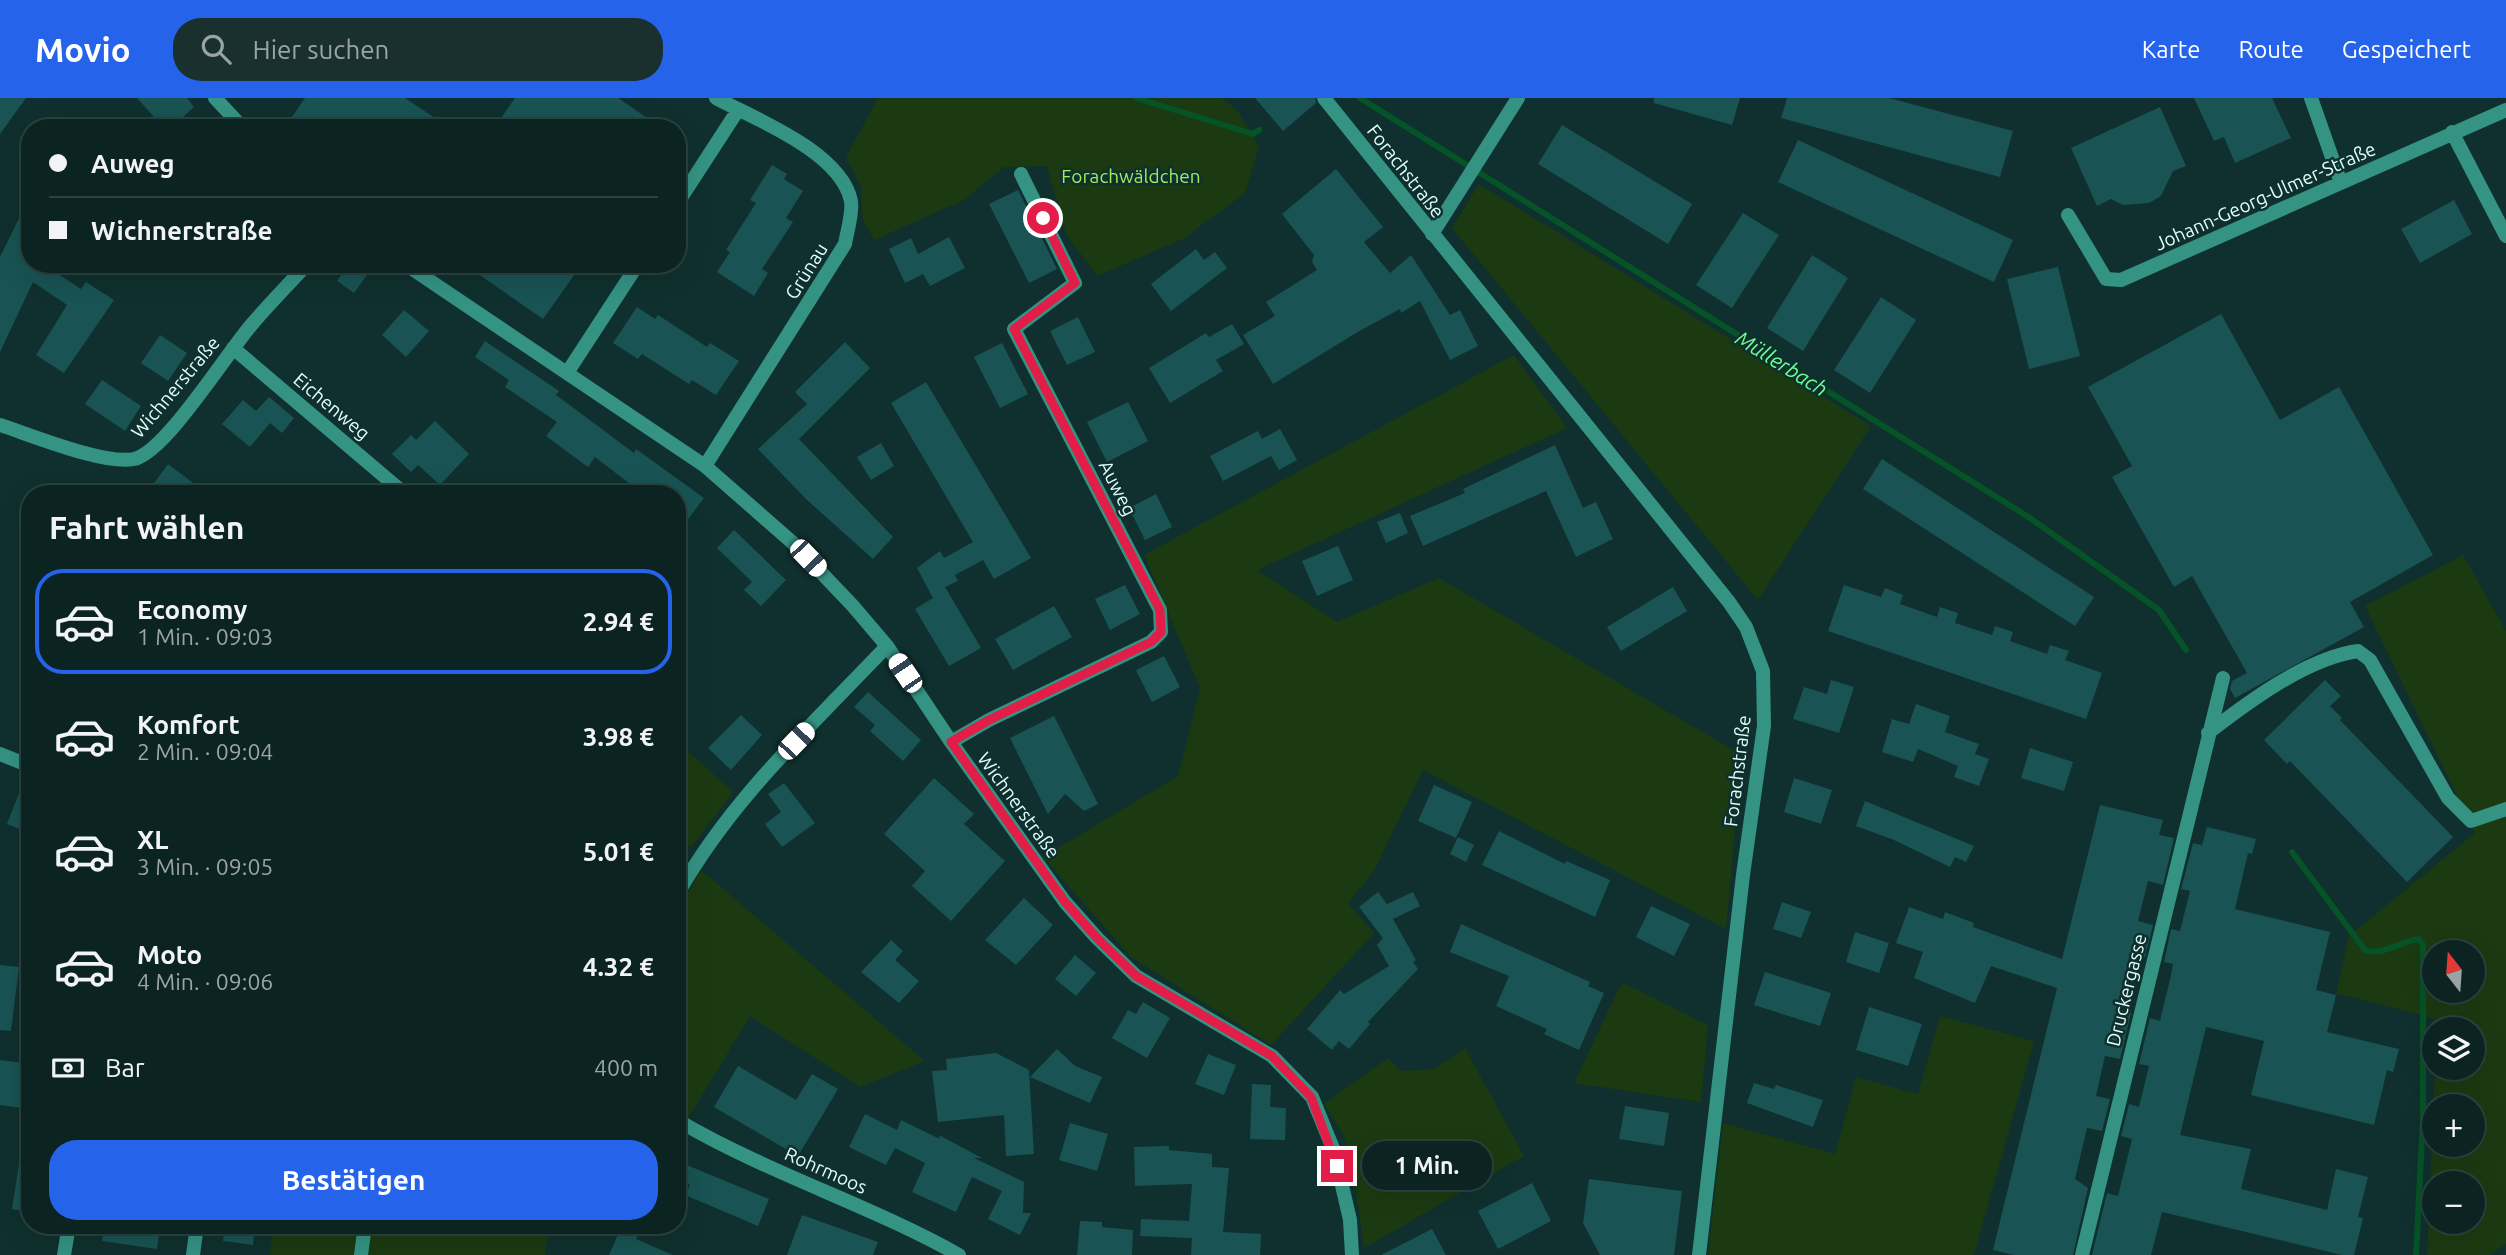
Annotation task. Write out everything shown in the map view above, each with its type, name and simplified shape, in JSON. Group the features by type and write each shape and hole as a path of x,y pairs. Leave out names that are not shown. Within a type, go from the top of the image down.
{"street":[{"path":"215,98 235,119"},
{"name":"Grünau","path":"705,466 845,244 851,201 833,168 812,151 716,98"},
{"name":"Forachstraße","path":"1324,98 1432,234 1523,341 1729,602 1746,627 1763,671 1765,726 1743,875 1699,1255"},
{"name":"Forachstraße","path":"1432,234 1518,98"},
{"path":"2311,98 2341,183"},
{"path":"686,190 738,110"},
{"name":"Johann-Georg-Ulmer-Straße","path":"2068,215 2106,279 2121,280 2506,110"},
{"path":"2452,132 2506,236"},
{"name":"Auweg","path":"951,742 989,720 1151,642 1161,632 1160,610 1014,329 1075,283 1021,174"},
{"name":"Wichnerstraße","path":"0,425 112,460 135,459 160,441 233,348 299,273"},
{"name":"Wichnerstraße","path":"418,273 705,466 793,542 887,646 951,742 1065,902 1097,938 1136,976 1272,1056 1311,1097 1334,1151 1350,1220 1352,1255"},
{"path":"567,373 632,273"},
{"name":"Eichenweg","path":"233,348 394,485"},
{"path":"686,879 747,792 887,646"},
{"path":"2208,733 2245,705 2298,674 2341,653 2358,651 2370,660 2448,798 2470,821 2506,809"},
{"name":"Druckergasse","path":"2082,1255 2223,678"},
{"path":"0,754 21,762"},
{"name":"Rohrmoos","path":"686,1125 728,1150 804,1180 959,1255"},
{"path":"64,1255 68,1234"},
{"path":"193,1255 196,1234"},
{"path":"361,1255 364,1234"}],"green space":[{"name":"Forachwäldchen","path":"878,98 1222,98 1237,110 1259,147 1245,193 1183,239 1097,276 1066,234 1047,166 1004,167 964,200 874,240 862,218 861,187 846,157"},
{"path":"1479,184 1871,426 1758,600 1452,228"},
{"path":"1514,355 1567,428 1257,570 1337,622 1439,578 1742,755 1726,929 1423,770 1374,871 1348,903 1374,933 1271,1045 1131,957 1043,857 1178,776 1200,688 1144,555"},
{"path":"2463,555 2506,631 2506,1244 2489,1255 2427,1255 2428,1234 2485,1234 2485,1171 2431,1171 2431,1157 2485,1157 2485,1094 2434,1094 2434,1080 2485,1080 2485,1017 2428,1017 2336,993 2349,936 2475,833 2365,606"},
{"path":"686,749 733,792 691,848 686,844"},
{"path":"701,870 925,1061 860,1087 750,1016 689,1117 686,1115 686,896"},
{"path":"1622,982 1708,1025 1701,1102 1574,1083"},
{"path":"1940,1016 2034,1041 1974,1255 1708,1255 1723,1123 1835,1154 1856,1077 1918,1094"},
{"path":"1465,1048 1524,1156 1364,1248 1355,1183 1344,1136 1324,1104 1388,1058 1401,1071 1435,1069"},
{"path":"272,1234 548,1234 545,1255 270,1255"}],"building":[{"path":"0,98 26,98 0,134"},
{"path":"137,98 187,98 194,107 181,119 156,119"},
{"path":"305,98 405,98 436,119 291,119"},
{"path":"515,98 618,98 649,119 500,119"},
{"path":"1255,98 1315,98 1316,103 1283,131"},
{"path":"1654,98 1740,98 1732,125 1654,103"},
{"path":"1787,98 1889,98 2013,131 2000,177 1781,118"},
{"path":"2194,98 2272,98 2291,138 2235,163 2224,137 2214,141"},
{"path":"2160,107 2186,166 2173,171 2161,196 2149,203 2123,205 2111,199 2097,206 2071,148"},
{"path":"1562,125 1692,204 1668,244 1538,164"},
{"path":"1798,140 2013,240 1994,282 1778,182"},
{"path":"772,165 787,174 784,179 803,191 786,218 793,222 762,269 768,273 754,296 717,272 730,252 726,250 756,203 750,200"},
{"path":"1336,169 1383,227 1364,242 1390,273 1411,255 1450,315 1460,310 1478,346 1450,360 1420,301 1401,313 1400,309 1356,333 1273,384 1243,335 1275,316 1266,302 1317,270 1312,262 1314,255 1282,214"},
{"path":"1018,190 1057,269 1029,283 989,204"},
{"path":"2454,200 2472,234 2420,263 2401,229"},
{"path":"1743,213 1779,235 1732,308 1696,285"},
{"path":"21,214 21,273 57,273 81,289 86,282 114,300 64,373 36,355 67,305 33,282 0,352 0,257"},
{"path":"949,237 965,268 930,286 923,274 905,283 889,249 911,238 918,254"},
{"path":"1196,249 1204,260 1215,252 1227,268 1171,311 1151,284"},
{"path":"1812,255 1848,278 1803,351 1767,328"},
{"path":"2058,267 2080,356 2029,369 2007,279"},
{"path":"343,273 368,273 354,293 337,281"},
{"path":"477,273 576,273 543,319"},
{"path":"1881,297 1916,320 1870,393 1834,370"},
{"path":"637,307 655,319 658,315 707,347 710,343 739,361 716,395 692,380 689,384 642,354 638,359 613,343"},
{"path":"404,310 429,331 406,357 382,335"},
{"path":"2221,314 2280,420 2339,387 2433,555 2350,602 2364,627 2235,698 2230,689 2232,681 2247,673 2192,576 2174,587 2112,477 2132,466 2088,387"},
{"path":"1078,317 1095,352 1067,365 1050,331"},
{"path":"1232,324 1244,344 1216,360 1223,371 1170,403 1149,368 1206,333 1209,337"},
{"path":"160,335 187,353 168,381 141,363"},
{"path":"485,341 559,391 556,395 634,453 636,449 686,485 631,485 595,457 588,467 546,436 557,422 505,387 509,380 475,357"},
{"path":"845,342 870,368 799,439 893,537 873,559 806,499 758,449 807,404 795,392"},
{"path":"1002,343 1028,394 1000,408 974,357"},
{"path":"102,380 141,406 125,431 85,404"},
{"path":"926,382 1031,558 994,579 983,560 955,575 958,581 945,587 981,648 949,666 915,609 933,598 917,568 940,551 944,558 973,542 891,403"},
{"path":"269,397 294,418 282,433 270,423 250,447 222,424 243,400 256,411"},
{"path":"1128,402 1148,441 1107,462 1087,422"},
{"path":"435,421 469,454 440,485 418,465 411,472 392,454 411,435 416,440"},
{"path":"1280,429 1297,460 1279,470 1271,456 1223,481 1210,456 1258,431 1262,439"},
{"path":"881,443 894,466 871,480 857,457"},
{"path":"1555,445 1583,508 1596,502 1613,539 1576,557 1546,491 1423,546 1410,516 1465,493 1463,489"},
{"path":"1882,459 2094,597 2075,626 1863,489"},
{"path":"168,464 196,485 153,485"},
{"path":"686,485 704,498 686,522"},
{"path":"1156,494 1172,527 1145,540 1129,508"},
{"path":"1400,513 1408,533 1386,543 1377,522"},
{"path":"734,530 786,580 761,606 744,590 752,582 717,548"},
{"path":"1338,546 1353,580 1317,596 1302,561"},
{"path":"1125,585 1140,614 1110,630 1095,599"},
{"path":"1844,585 1881,597 1885,588 1903,595 1900,604 1937,617 1940,607 1958,613 1955,623 1992,635 1995,626 2013,632 2010,641 2047,654 2050,645 2069,651 2065,660 2102,673 2086,719 1828,631"},
{"path":"1673,587 1687,611 1621,651 1607,627"},
{"path":"1054,606 1072,637 1013,670 995,639"},
{"path":"1164,656 1180,687 1152,702 1136,670"},
{"path":"1831,680 1854,687 1839,733 1793,719 1804,687 1827,694"},
{"path":"2325,680 2341,696 2330,706 2342,718 2340,720 2453,837 2407,882 2290,761 2287,764 2264,740"},
{"path":"868,692 921,740 903,761 870,731 875,725 854,707"},
{"path":"1916,704 1950,716 1945,732 1979,744 1975,754 1989,759 1979,786 1954,777 1958,766 1918,749 1913,762 1882,752 1892,719 1909,724"},
{"path":"741,715 762,735 731,770 708,748"},
{"path":"1054,716 1098,804 1084,811 1065,794 1048,814 1010,738"},
{"path":"2030,748 2073,762 2064,791 2021,778"},
{"path":"934,778 974,814 964,824 1005,861 951,921 912,886 925,871 884,834"},
{"path":"1794,778 1832,790 1821,824 1784,812"},
{"path":"784,783 815,823 782,847 765,824 781,812 768,794"},
{"path":"1434,785 1472,802 1456,838 1418,821"},
{"path":"21,788 21,829 7,824"},
{"path":"1865,801 1974,846 1966,862 1955,857 1950,867 1894,840 1856,826"},
{"path":"2100,805 2163,820 2159,835 2174,838 2163,885 2148,881 2138,921 2153,925 2145,957 2130,953 2117,1009 2131,1013 2120,1059 2105,1056 2096,1096 2110,1099 2102,1131 2087,1128 2075,1179 2088,1188 2073,1255 2014,1255 1993,1250 2057,988 1991,966 1975,1003 1914,978 1923,952 1896,943 1909,907 1943,919 1945,912 1974,923 1973,927 2062,959"},
{"path":"2207,827 2256,839 2252,854 2248,853 2235,909 2330,932 2316,990 2336,995 2327,1032 2399,1049 2393,1072 2387,1070 2374,1125 2251,1095 2264,1041 2206,1027 2180,1135 2251,1149 2241,1189 2327,1210 2336,1169 2368,1177 2358,1217 2363,1218 2354,1255 2342,1255 2162,1212 2151,1255 2092,1255 2107,1193 2118,1196 2132,1139 2121,1136 2129,1104 2139,1107 2149,1066 2139,1064 2150,1018 2160,1021 2173,964 2164,962 2171,929 2180,931 2190,891 2181,889 2193,843 2202,845"},
{"path":"1499,831 1565,864 1566,861 1610,880 1595,917 1482,865"},
{"path":"1458,837 1474,845 1466,862 1450,854"},
{"path":"1378,892 1387,904 1413,892 1420,906 1393,919 1416,960 1413,962 1418,969 1368,1022 1370,1024 1349,1049 1339,1041 1332,1050 1307,1029 1340,990 1344,994 1389,966 1377,945 1383,938 1359,907"},
{"path":"1024,898 1053,925 1016,965 985,940"},
{"path":"1782,902 1811,912 1801,938 1773,929"},
{"path":"1651,906 1690,924 1674,956 1636,937"},
{"path":"1461,924 1590,982 1588,986 1604,993 1579,1050 1544,1034 1547,1029 1496,1006 1509,976 1450,952"},
{"path":"1855,932 1889,943 1879,973 1846,962"},
{"path":"891,940 903,951 895,960 919,981 899,1003 861,972"},
{"path":"1075,955 1096,973 1076,996 1055,979"},
{"path":"0,965 19,967 11,1031 0,1030"},
{"path":"1765,972 1831,993 1820,1026 1754,1005"},
{"path":"1143,1002 1170,1018 1147,1058 1112,1038 1128,1010 1136,1014"},
{"path":"1869,1007 1922,1024 1908,1066 1856,1050"},
{"path":"1057,1049 1075,1066 1102,1077 1090,1103 1030,1077"},
{"path":"996,1053 1029,1070 1034,1154 1006,1156 1004,1115 938,1122 932,1071 947,1070 946,1059"},
{"path":"1208,1054 1236,1065 1224,1095 1195,1084"},
{"path":"0,1060 21,1063 21,1108 0,1105"},
{"path":"738,1066 796,1100 812,1074 838,1089 798,1156 714,1107"},
{"path":"1754,1083 1774,1089 1776,1085 1823,1100 1813,1127 1747,1103"},
{"path":"1252,1084 1271,1085 1270,1107 1286,1108 1285,1140 1250,1139"},
{"path":"1625,1106 1669,1113 1664,1146 1619,1139"},
{"path":"865,1114 897,1130 901,1120 940,1139 939,1135 982,1158 974,1158 1024,1182 1023,1213 1031,1213 1020,1235 988,1219 1002,1191 972,1177 956,1212 912,1192 925,1163 895,1148 886,1165 849,1147"},
{"path":"1070,1123 1108,1134 1097,1171 1059,1160"},
{"path":"1169,1146 1169,1150 1212,1154 1212,1167 1229,1168 1223,1232 1261,1234 1260,1255 1191,1255 1192,1238 1140,1236 1141,1219 1189,1221 1192,1184 1135,1186 1134,1147"},
{"path":"20,1157 21,1157 21,1210 12,1209"},
{"path":"686,1165 769,1199 758,1226 686,1195 690,1185 686,1183"},
{"path":"1589,1179 1682,1191 1674,1255 1600,1255 1583,1223"},
{"path":"1532,1183 1551,1221 1498,1249 1478,1211"},
{"path":"802,1215 878,1242 873,1255 787,1255"},
{"path":"1080,1221 1102,1222 1102,1227 1133,1230 1132,1255 1077,1255"},
{"path":"1432,1229 1446,1255 1381,1255"},
{"path":"103,1234 159,1234 157,1249 102,1241"},
{"path":"224,1234 254,1234 253,1245 223,1241"},
{"path":"618,1234 638,1234 636,1239 673,1255 609,1255"}],"waterway":[{"name":"Müllerbach","path":"1136,98 1253,134 1259,130"},
{"name":"Müllerbach","path":"1360,98 2030,518 2159,610 2186,650"},
{"name":"Müllerbach","path":"2292,852 2365,950 2385,950 2419,939 2423,945 2423,1118 2416,1255"}],"route":[{"path":"1043,218 1075,283 1014,329 1160,610 1161,632 1151,642 989,720 951,742 1065,902 1097,938 1136,976 1272,1056 1311,1097 1334,1151 1337,1166"}]}
